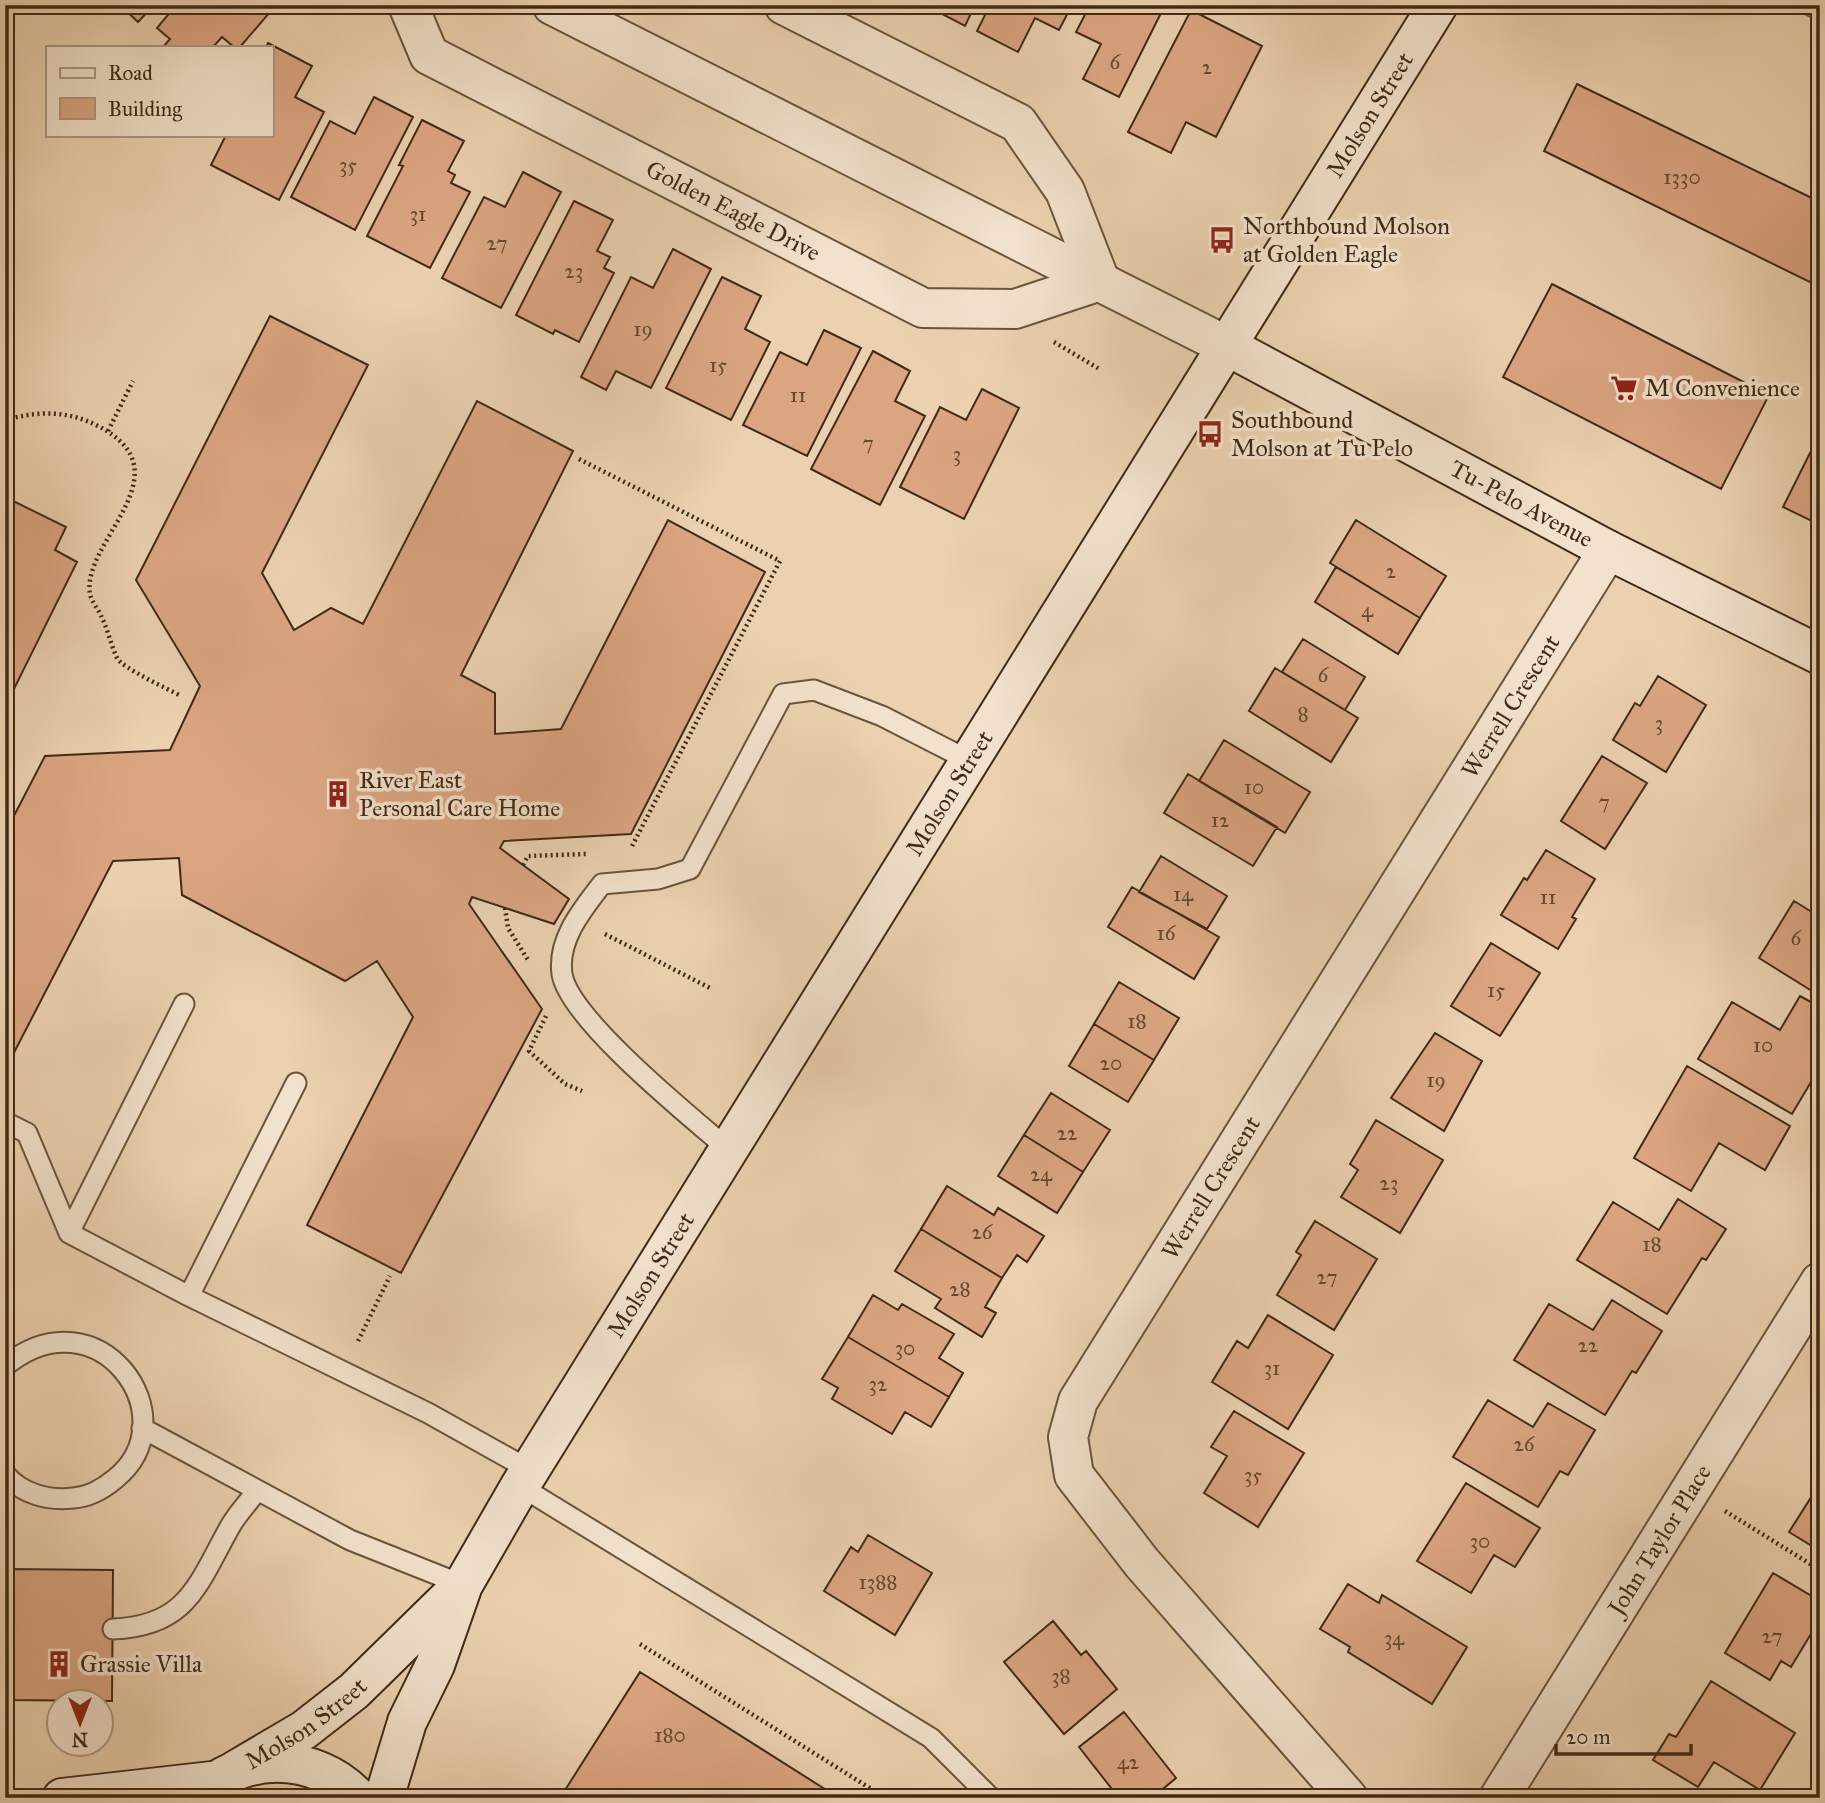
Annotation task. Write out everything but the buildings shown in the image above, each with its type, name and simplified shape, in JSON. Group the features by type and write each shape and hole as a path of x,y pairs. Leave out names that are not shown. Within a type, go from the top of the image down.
{"street":[{"name":"Golden Eagle Drive","path":"408,5 429,55 923,308 1015,309 1100,281"},
{"path":"552,5 1227,346"},
{"path":"784,5 1018,123 1065,191 1100,281"},
{"name":"Molson Street","path":"384,1798 407,1722 435,1665 463,1585 525,1478 1438,5"},
{"name":"Tu-Pelo Avenue","path":"1227,346 1608,550 1820,655"},
{"name":"Werrell Crescent","path":"1348,1798 1142,1563 1074,1475 1068,1437 1078,1401 1608,550"},
{"name":"John Taylor Place","path":"1499,1798 1820,1282"},
{"name":"Molson Street","path":"215,1783 304,1730 354,1691 463,1585"},
{"path":"62,1798 215,1783 272,1762 309,1766 343,1782 358,1798"}],"lane":[{"path":"1810,5 1820,10"},
{"path":"729,1150 584,1017 562,974 566,940 576,919 603,884 658,879 690,869 783,694 814,690 882,716 970,761"},
{"path":"69,1233 184,1004"},
{"path":"189,1296 296,1083"},
{"path":"5,1122 27,1133 69,1233 189,1296 428,1413 931,1738 991,1798"},
{"path":"5,1366 22,1352 45,1343 70,1341 94,1347 115,1361 131,1380 141,1403 142,1428 136,1452 123,1473 103,1489 80,1498 56,1500 32,1493 5,1474"},
{"path":"142,1428 350,1540 463,1585"},
{"path":"113,1629 133,1628 163,1620 191,1596 211,1566 232,1523 257,1490"}],"path":[{"path":"108,431 133,381"},
{"path":"5,420 34,412 78,415 108,431 130,453 134,472 128,503 95,565 89,594 102,616 117,660 181,696"},
{"path":"579,459 780,561 629,852"},
{"path":"523,865 528,856 591,853"},
{"path":"576,919 710,988"},
{"path":"342,1371 390,1276"},
{"path":"1691,1490 1820,1570"},
{"path":"640,1644 876,1792 875,1798"}],"place":[{"name":"Northbound Molson at Golden Eagle","path":"1222,240"},
{"name":"M Convenience","path":"1624,388"},
{"name":"Southbound Molson at Tu Pelo","path":"1210,434"},
{"name":"River East Personal Care Home","path":"338,794"},
{"name":"Grassie Villa","path":"59,1664"}]}
